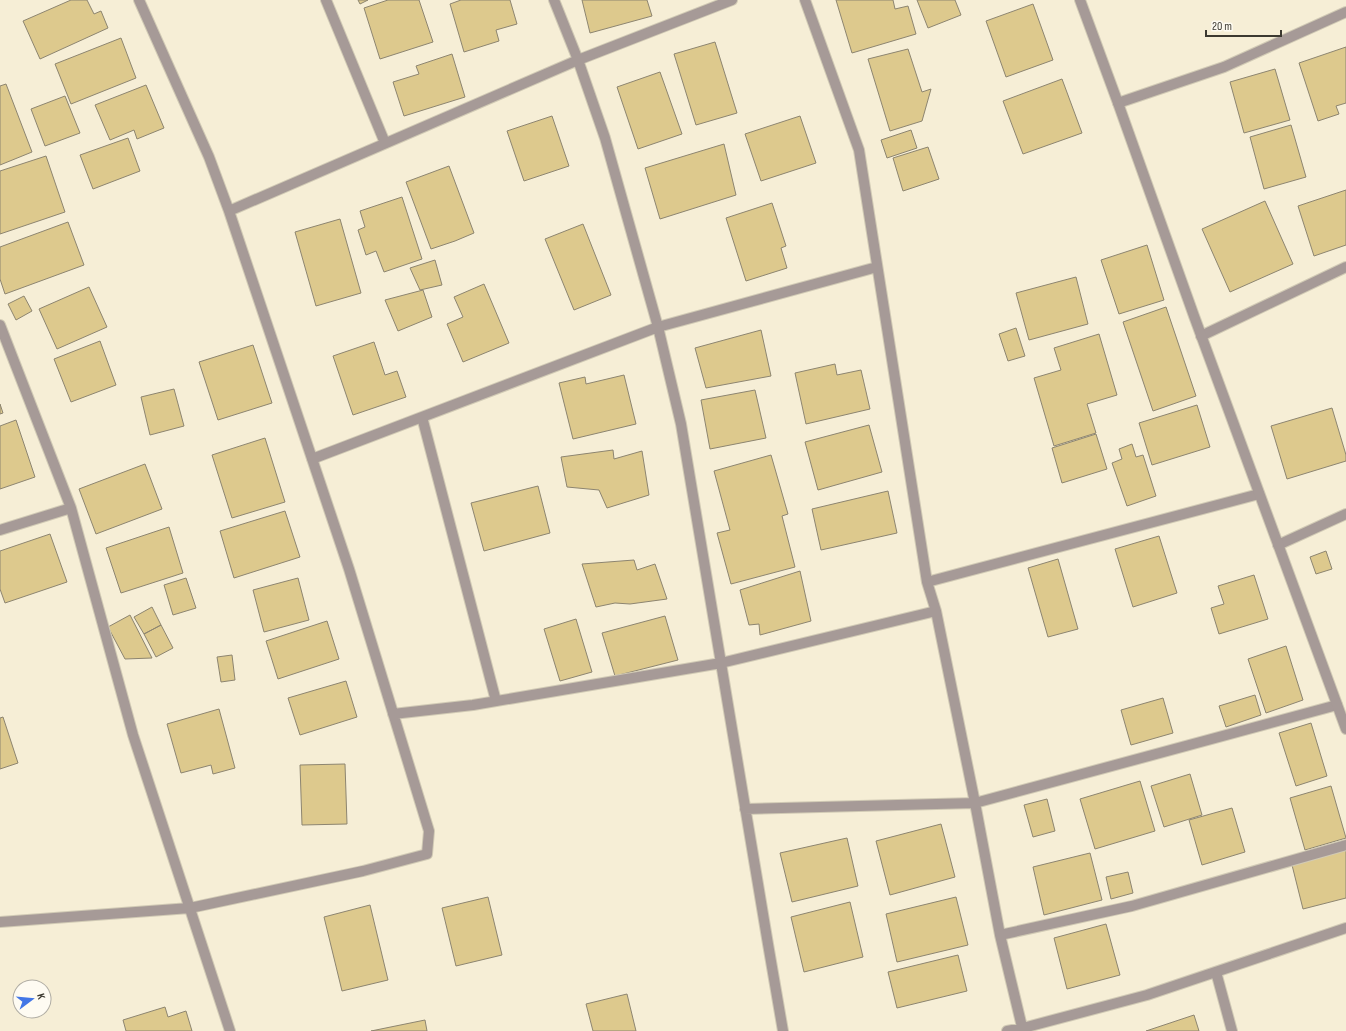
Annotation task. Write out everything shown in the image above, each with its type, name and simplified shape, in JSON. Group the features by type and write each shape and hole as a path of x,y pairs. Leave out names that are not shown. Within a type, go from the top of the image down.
{"street":[{"path":"0,922 190,908 363,871 427,854 429,831 393,714 348,569 229,211 209,157 139,0"},
{"path":"326,0 385,143"},
{"path":"554,0 578,60 605,138 658,328 681,424 783,1031"},
{"path":"229,211 578,60 732,0"},
{"path":"805,0 859,150 927,582 936,611 1000,935 1023,1030"},
{"path":"1080,0 1201,336 1346,729"},
{"path":"1118,103 1224,67 1346,12"},
{"path":"312,459 658,328 877,267"},
{"path":"1201,336 1346,267"},
{"path":"0,325 72,508 133,735 230,1031"},
{"path":"422,417 496,701"},
{"path":"927,582 1259,494"},
{"path":"0,530 72,508"},
{"path":"1278,545 1346,514"},
{"path":"393,714 496,701 721,663 936,611"},
{"path":"745,809 975,803 1336,705"},
{"path":"1000,935 1132,906 1346,845"},
{"path":"1007,1031 1023,1030 1148,995 1346,928"},
{"path":"1216,972 1232,1031"}],"building":[{"path":"71,0 87,0 94,14 101,11 108,28 40,59 23,21"},
{"path":"358,0 368,0 360,4"},
{"path":"388,0 419,0 433,42 380,59 364,8"},
{"path":"461,0 510,0 517,24 496,30 499,41 464,52 450,4"},
{"path":"582,0 647,0 652,16 590,33"},
{"path":"836,0 893,0 895,9 908,6 916,34 852,53"},
{"path":"917,0 955,0 961,15 928,28"},
{"path":"1033,4 1053,60 1006,77 986,21"},
{"path":"121,38 136,78 71,104 55,64"},
{"path":"715,42 737,113 696,125 674,54"},
{"path":"1346,47 1346,103 1336,106 1339,114 1318,121 1299,63"},
{"path":"908,49 922,92 931,89 922,121 890,131 868,59"},
{"path":"452,54 465,97 404,116 393,82 419,74 416,66"},
{"path":"1275,69 1290,120 1244,133 1230,82"},
{"path":"660,72 682,134 638,149 617,87"},
{"path":"1062,79 1082,133 1023,154 1003,101"},
{"path":"6,84 32,152 0,165 0,86"},
{"path":"146,85 164,128 137,139 134,130 110,140 95,105"},
{"path":"65,96 80,133 45,146 31,109"},
{"path":"552,116 569,166 524,181 507,131"},
{"path":"800,116 816,163 761,181 745,134"},
{"path":"1291,125 1306,177 1264,189 1250,137"},
{"path":"911,130 917,148 887,158 881,140"},
{"path":"128,138 140,171 93,189 80,155"},
{"path":"724,144 736,195 660,219 645,168"},
{"path":"928,147 939,179 903,191 893,158"},
{"path":"46,156 65,212 0,234 0,171"},
{"path":"449,166 474,233 431,249 406,182"},
{"path":"1346,190 1346,245 1314,256 1298,206"},
{"path":"402,197 422,259 384,272 376,251 366,255 358,230 365,227 360,211"},
{"path":"1265,201 1293,264 1230,292 1202,229"},
{"path":"772,203 786,246 781,248 787,268 746,281 726,218"},
{"path":"340,219 361,293 316,306 295,232"},
{"path":"68,222 84,265 5,294 0,279 0,247"},
{"path":"583,224 611,295 574,310 545,239"},
{"path":"1147,245 1164,300 1119,314 1101,260"},
{"path":"435,260 442,285 420,290 410,268"},
{"path":"1076,277 1088,324 1029,340 1016,293"},
{"path":"484,284 509,343 463,362 447,324 463,317 454,297"},
{"path":"89,287 107,327 57,349 39,309"},
{"path":"423,290 432,317 398,331 385,300"},
{"path":"24,296 32,311 16,320 8,304"},
{"path":"1166,307 1196,396 1153,411 1123,322"},
{"path":"1016,328 1025,356 1008,361 999,334"},
{"path":"761,330 771,376 706,388 695,348"},
{"path":"1099,334 1117,395 1087,404 1096,433 1054,446 1034,378 1061,370 1054,348"},
{"path":"100,341 116,385 71,402 54,359"},
{"path":"374,342 385,375 397,371 406,397 353,415 333,356"},
{"path":"253,345 272,403 218,420 199,362"},
{"path":"835,364 837,375 861,370 870,409 806,424 795,373"},
{"path":"624,375 636,424 573,439 559,383 585,377 586,384"},
{"path":"174,389 184,426 150,435 141,397"},
{"path":"755,390 766,438 710,449 701,400"},
{"path":"0,404 3,413 0,414"},
{"path":"1197,405 1210,447 1152,465 1139,423"},
{"path":"1332,408 1346,455 1346,461 1287,479 1271,426"},
{"path":"16,420 35,477 0,489 0,426"},
{"path":"869,425 882,472 818,490 805,442"},
{"path":"1096,434 1107,469 1062,483 1052,448"},
{"path":"265,438 285,502 232,518 212,455"},
{"path":"1132,444 1136,457 1143,455 1156,496 1127,506 1112,463 1122,459 1119,449"},
{"path":"613,450 614,459 642,451 649,495 607,508 599,490 567,487 561,457"},
{"path":"771,455 788,514 782,516 795,567 731,584 717,533 730,530 714,471"},
{"path":"145,464 162,509 96,534 79,489"},
{"path":"538,486 550,533 484,551 471,503"},
{"path":"888,491 897,533 821,550 812,509"},
{"path":"285,511 300,557 234,578 220,531"},
{"path":"169,527 183,573 121,593 106,548"},
{"path":"50,534 67,582 5,603 0,589 0,551"},
{"path":"1159,536 1177,593 1133,607 1115,549"},
{"path":"1326,551 1332,569 1316,574 1310,557"},
{"path":"1058,559 1078,629 1048,637 1028,568"},
{"path":"634,560 637,570 655,564 667,599 630,604 615,603 596,607 582,564"},
{"path":"800,571 811,621 760,635 759,624 749,625 740,590"},
{"path":"1254,575 1268,619 1219,634 1211,608 1224,604 1218,586"},
{"path":"186,578 196,608 173,615 164,585"},
{"path":"298,578 309,620 264,632 253,590"},
{"path":"152,607 161,625 144,634 134,617"},
{"path":"130,615 152,658 125,659 108,627"},
{"path":"665,616 678,660 615,676 602,633"},
{"path":"576,619 592,672 560,681 544,629"},
{"path":"327,621 339,659 278,679 266,641"},
{"path":"161,625 173,648 156,657 144,634"},
{"path":"1286,646 1303,700 1266,713 1248,659"},
{"path":"232,655 235,680 221,682 217,657"},
{"path":"346,681 357,717 300,735 288,698"},
{"path":"1255,695 1261,715 1226,727 1219,706"},
{"path":"1163,698 1173,733 1131,745 1121,710"},
{"path":"219,709 235,768 213,774 211,765 181,773 167,724"},
{"path":"3,717 18,763 0,769 0,718"},
{"path":"1311,723 1327,776 1296,786 1279,733"},
{"path":"345,764 347,824 302,825 300,765"},
{"path":"1190,774 1202,815 1164,827 1151,786"},
{"path":"1140,781 1155,831 1095,849 1080,799"},
{"path":"1331,786 1346,838 1305,850 1290,798"},
{"path":"1047,799 1055,831 1033,837 1024,805"},
{"path":"1232,808 1245,852 1202,865 1189,820"},
{"path":"941,824 955,877 890,895 876,841"},
{"path":"847,838 858,886 792,902 780,853"},
{"path":"1346,850 1346,898 1303,909 1292,865"},
{"path":"1090,853 1102,900 1044,915 1033,867"},
{"path":"1128,872 1133,893 1111,899 1106,877"},
{"path":"488,897 502,955 456,966 442,908"},
{"path":"956,897 968,945 897,962 886,914"},
{"path":"850,902 863,957 804,972 791,917"},
{"path":"370,905 388,980 342,991 324,917"},
{"path":"1106,924 1120,975 1067,989 1054,938"},
{"path":"958,955 967,991 897,1008 888,972"},
{"path":"627,994 636,1031 593,1031 586,1004"},
{"path":"165,1007 168,1017 186,1011 192,1031 126,1031 123,1020"},
{"path":"1194,1015 1199,1031 1146,1031"},
{"path":"425,1020 427,1031 371,1031"}]}
